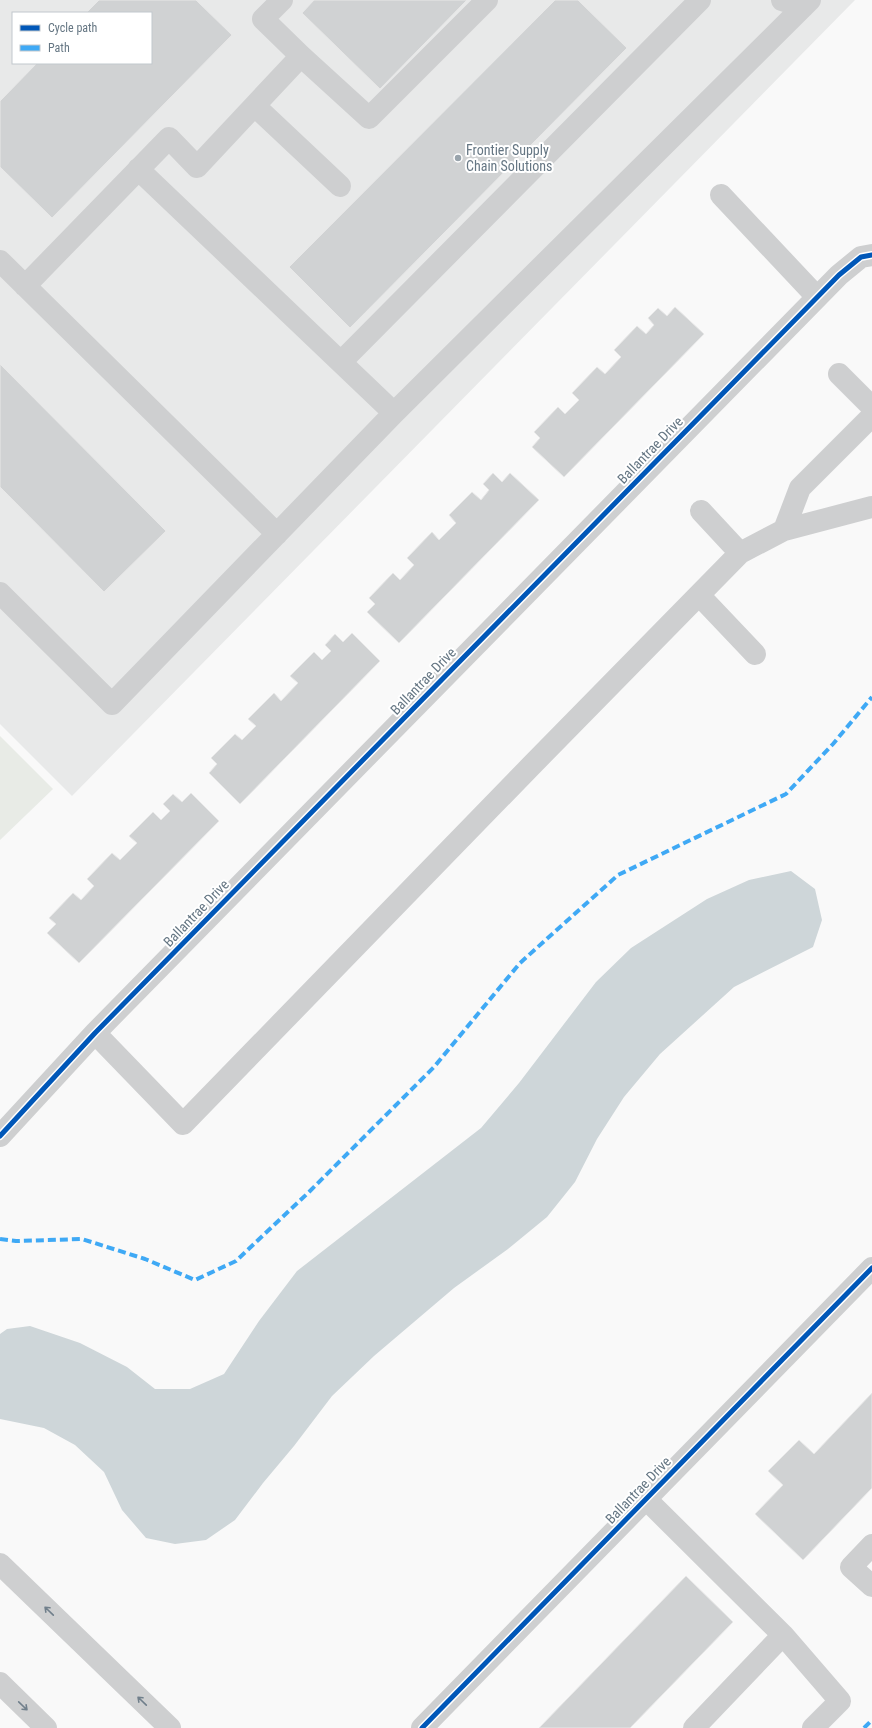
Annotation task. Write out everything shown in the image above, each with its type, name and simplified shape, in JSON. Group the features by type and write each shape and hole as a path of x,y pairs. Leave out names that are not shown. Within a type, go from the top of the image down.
{"street":[{"path":"282,0 263,19 369,118 487,0"},
{"path":"341,362 700,0"},
{"path":"782,0 806,3"},
{"path":"0,594 112,704 394,413 806,3"},
{"path":"25,286 169,138 197,167 301,56"},
{"path":"255,106 340,186"},
{"path":"138,169 394,413"},
{"path":"721,195 817,297"},
{"name":"Ballantrae Drive","path":"0,1136 95,1033 817,297 839,275 861,257 872,255"},
{"path":"0,261 277,534"},
{"path":"839,374 872,407"},
{"path":"784,530 800,488 872,416"},
{"path":"95,1033 183,1124 740,553 784,530 872,507"},
{"path":"701,511 740,553"},
{"path":"699,595 756,654"},
{"name":"Ballantrae Drive","path":"422,1728 872,1268"},
{"path":"646,1499 783,1636 840,1701 813,1728"},
{"path":"872,1545 851,1567 872,1586"},
{"path":"0,1564 170,1728"},
{"path":"694,1728 783,1636"},
{"path":"0,1683 46,1728"}],"shaded area":[{"path":"0,0 855,0 72,796 0,724"},
{"path":"0,736 53,789 0,840"},
{"path":"791,871 815,889 822,920 813,947 734,987 660,1054 624,1097 597,1139 575,1182 547,1217 508,1249 454,1288 374,1356 332,1396 235,1520 206,1540 175,1544 146,1538 122,1510 104,1472 75,1445 44,1428 0,1419 0,1334 7,1329 30,1326 80,1343 127,1367 155,1389 190,1389 224,1374 259,1321 297,1271 481,1128 519,1083 596,982 631,948 707,899 749,880"}],"building":[{"path":"99,0 196,0 232,35 52,218 0,167 0,101 36,64 152,64 152,12 87,12"},
{"path":"314,0 467,0 380,89 302,13"},
{"name":"Frontier Supply Chain Solutions","path":"555,0 578,0 627,48 350,328 289,267"},
{"path":"675,307 704,334 564,477 532,447 540,438 534,432 558,407 565,414 579,400 572,393 597,367 605,374 621,357 614,350 637,326 646,334 654,325 648,318 658,308 667,316"},
{"path":"0,364 166,531 104,592 0,487"},
{"path":"493,473 502,482 510,473 539,500 399,643 367,612 375,604 369,598 393,573 400,580 414,565 407,558 432,532 439,540 456,523 449,515 472,492 481,500 489,490 483,484"},
{"path":"352,633 380,661 240,804 209,773 217,764 211,758 235,734 242,740 256,726 248,719 274,693 281,701 298,683 290,676 314,652 322,660 331,651 325,645 335,634 343,642"},
{"path":"191,793 219,821 79,963 47,933 56,924 49,918 73,893 81,900 94,886 87,879 112,853 120,860 137,843 129,836 153,812 161,820 170,811 163,804 173,794 182,802"},
{"path":"872,1393 872,1488 803,1560 755,1514 783,1485 768,1471 799,1440 814,1454"},
{"path":"686,1576 733,1622 630,1728 539,1728"}],"marked path":[{"path":"0,1239 16,1241 82,1239 145,1259 195,1280 236,1261 309,1192 434,1067 520,963 618,875 786,794 833,744 872,697"},
{"path":"864,1728 872,1720"}],"cycle path":[{"path":"0,1136 95,1033 839,275 861,257 872,255"},
{"path":"422,1728 872,1268"}],"place":[{"name":"Frontier Supply Chain Solutions","path":"458,158"}]}
